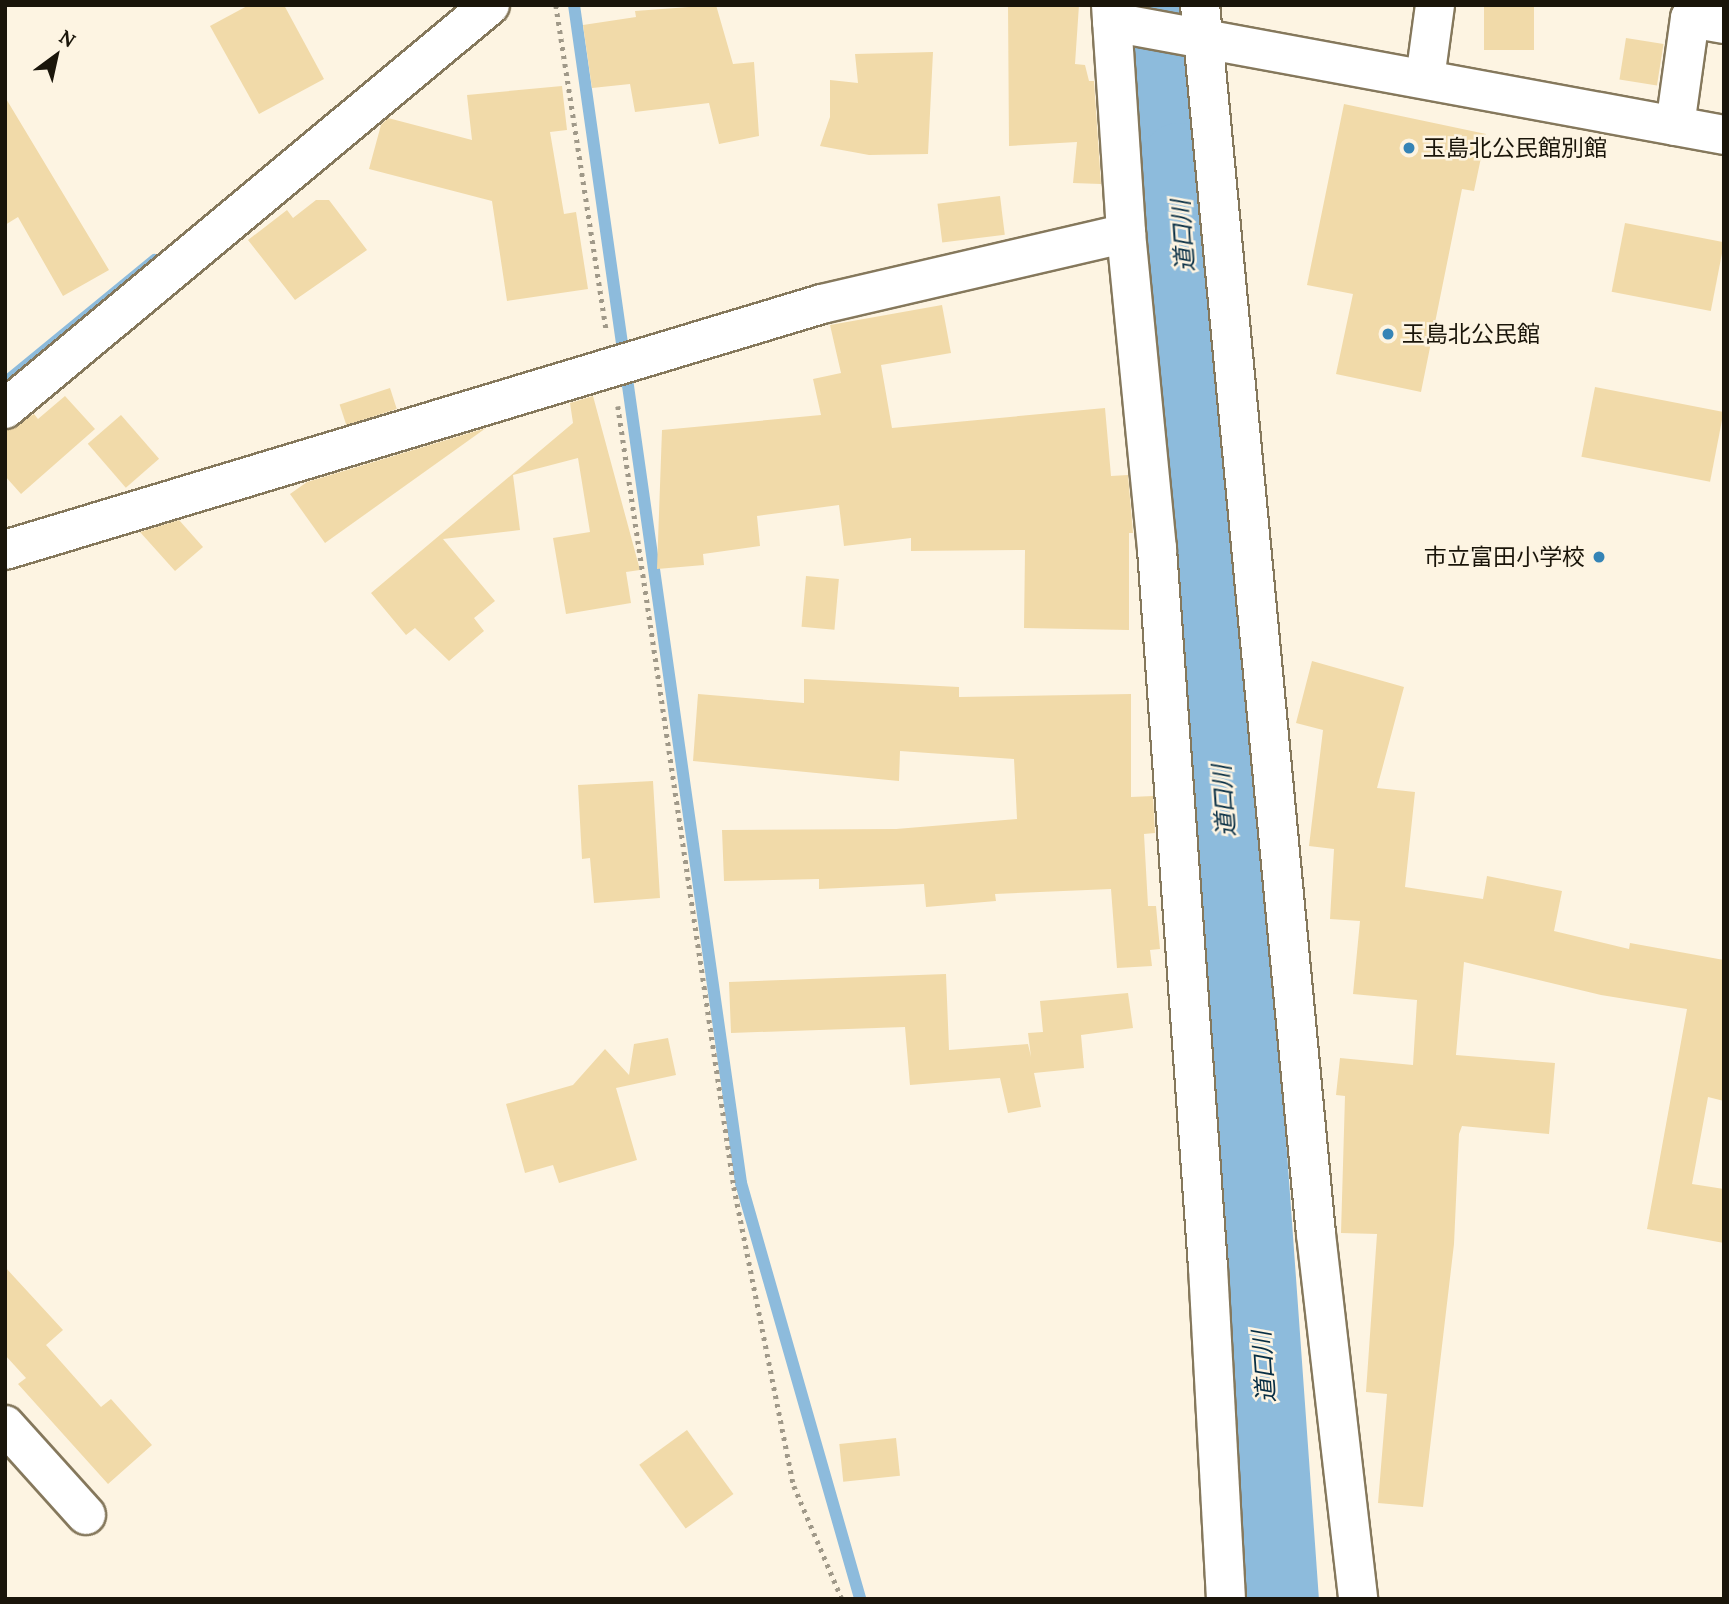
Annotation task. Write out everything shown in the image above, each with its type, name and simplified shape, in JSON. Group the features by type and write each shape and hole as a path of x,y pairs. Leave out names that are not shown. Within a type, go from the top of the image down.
{"street":[{"path":"5,409 490,5"},
{"path":"1425,79 1435,5"},
{"path":"1226,1599 1208,1267 1157,550 1126,233 1113,17 1201,27 1425,79 1724,135"},
{"path":"1675,126 1690,18 1724,24"},
{"path":"1201,27 1314,1207 1358,1599"},
{"path":"5,550 822,304 1126,233"},
{"path":"5,1425 86,1515"}],"path":[{"path":"556,5 621,363 734,1187 794,1486 842,1599"}],"building":[{"path":"249,5 284,5 324,79 259,114 210,26"},
{"path":"716,5 733,64 754,62 759,136 719,144 709,103 635,112 630,84 592,88 583,25 636,17 635,11"},
{"path":"1008,5 1079,5 1075,64 1085,65 1089,81 1094,81 1101,184 1073,183 1077,142 1009,146"},
{"path":"1484,5 1534,5 1534,50 1484,50"},
{"path":"1626,38 1664,44 1657,85 1619,79"},
{"path":"933,52 928,154 869,155 820,146 830,117 830,80 858,83 855,54"},
{"path":"562,86 567,130 550,132 564,214 576,212 588,289 507,301 492,201 369,169 381,125 388,118 472,140 467,95"},
{"path":"5,97 109,270 63,296 18,217 5,225"},
{"path":"1344,104 1486,134 1474,191 1462,189 1421,392 1336,374 1353,294 1307,285"},
{"path":"1000,196 1005,235 942,242 937,204"},
{"path":"316,200 329,200 367,250 295,300 248,240 287,210 293,218"},
{"path":"1625,223 1724,242 1711,311 1612,292"},
{"path":"942,305 951,353 881,365 892,428 1105,408 1111,476 1128,475 1133,533 1129,533 1129,630 1024,628 1025,550 911,551 911,538 844,546 839,505 757,516 760,546 703,554 704,565 657,569 662,430 821,415 813,379 841,373 830,325"},
{"path":"1595,387 1724,412 1710,482 1581,457"},
{"path":"390,388 397,409 346,425 340,404"},
{"path":"65,396 95,429 21,494 5,476 5,430 34,414 38,419"},
{"path":"593,396 640,570 626,572 631,603 566,614 553,538 590,532 578,458 513,475 520,530 443,539 495,601 474,618 484,631 449,661 415,628 406,635 371,593 573,423 570,403"},
{"path":"121,415 159,459 126,488 88,444"},
{"path":"486,428 325,543 290,494 307,482"},
{"path":"179,520 203,547 175,571 140,532"},
{"path":"806,576 839,579 834,630 802,627"},
{"path":"1312,661 1404,687 1377,788 1415,792 1405,887 1483,899 1487,876 1562,891 1554,931 1629,949 1630,943 1724,960 1724,1101 1708,1097 1692,1184 1724,1189 1724,1243 1647,1229 1687,1009 1601,995 1464,962 1456,1055 1555,1063 1549,1134 1462,1126 1459,1134 1454,1244 1423,1507 1378,1503 1387,1394 1366,1392 1377,1234 1341,1233 1345,1096 1336,1095 1340,1058 1413,1065 1417,1000 1353,994 1360,921 1330,919 1334,849 1309,846 1323,730 1296,723"},
{"path":"804,679 959,687 959,697 1131,694 1131,797 1153,796 1155,833 1144,834 1148,906 1156,906 1160,949 1150,950 1152,966 1117,968 1111,889 995,894 996,901 926,907 924,884 819,889 819,879 724,881 722,830 896,829 1017,819 1014,759 900,751 899,781 693,761 698,694 804,703"},
{"path":"653,781 660,898 594,903 590,858 582,859 578,785"},
{"path":"946,974 949,1050 1028,1044 1031,1057 1028,1033 1043,1032 1040,1001 1128,993 1133,1028 1081,1035 1084,1068 1034,1073 1041,1107 1008,1113 1000,1078 910,1085 905,1027 731,1033 729,982"},
{"path":"668,1038 676,1075 616,1088 637,1160 559,1183 553,1165 525,1173 506,1104 573,1085 605,1049 629,1075 634,1044"},
{"path":"5,1267 63,1330 46,1345 101,1407 111,1399 152,1445 108,1484 18,1384 26,1378 5,1355"},
{"path":"687,1430 733,1494 686,1529 639,1465"},
{"path":"896,1438 900,1476 843,1482 839,1444"}],"waterway":[{"path":"574,5 741,1183 860,1599"},
{"name":"道口川","path":"1154,5 1178,160 1281,1599"},
{"path":"5,383 155,260"}],"place":[{"name":"玉島北公民館別館","path":"1409,148"},
{"name":"玉島北公民館","path":"1388,334"},
{"name":"市立富田小学校","path":"1599,557"}]}
